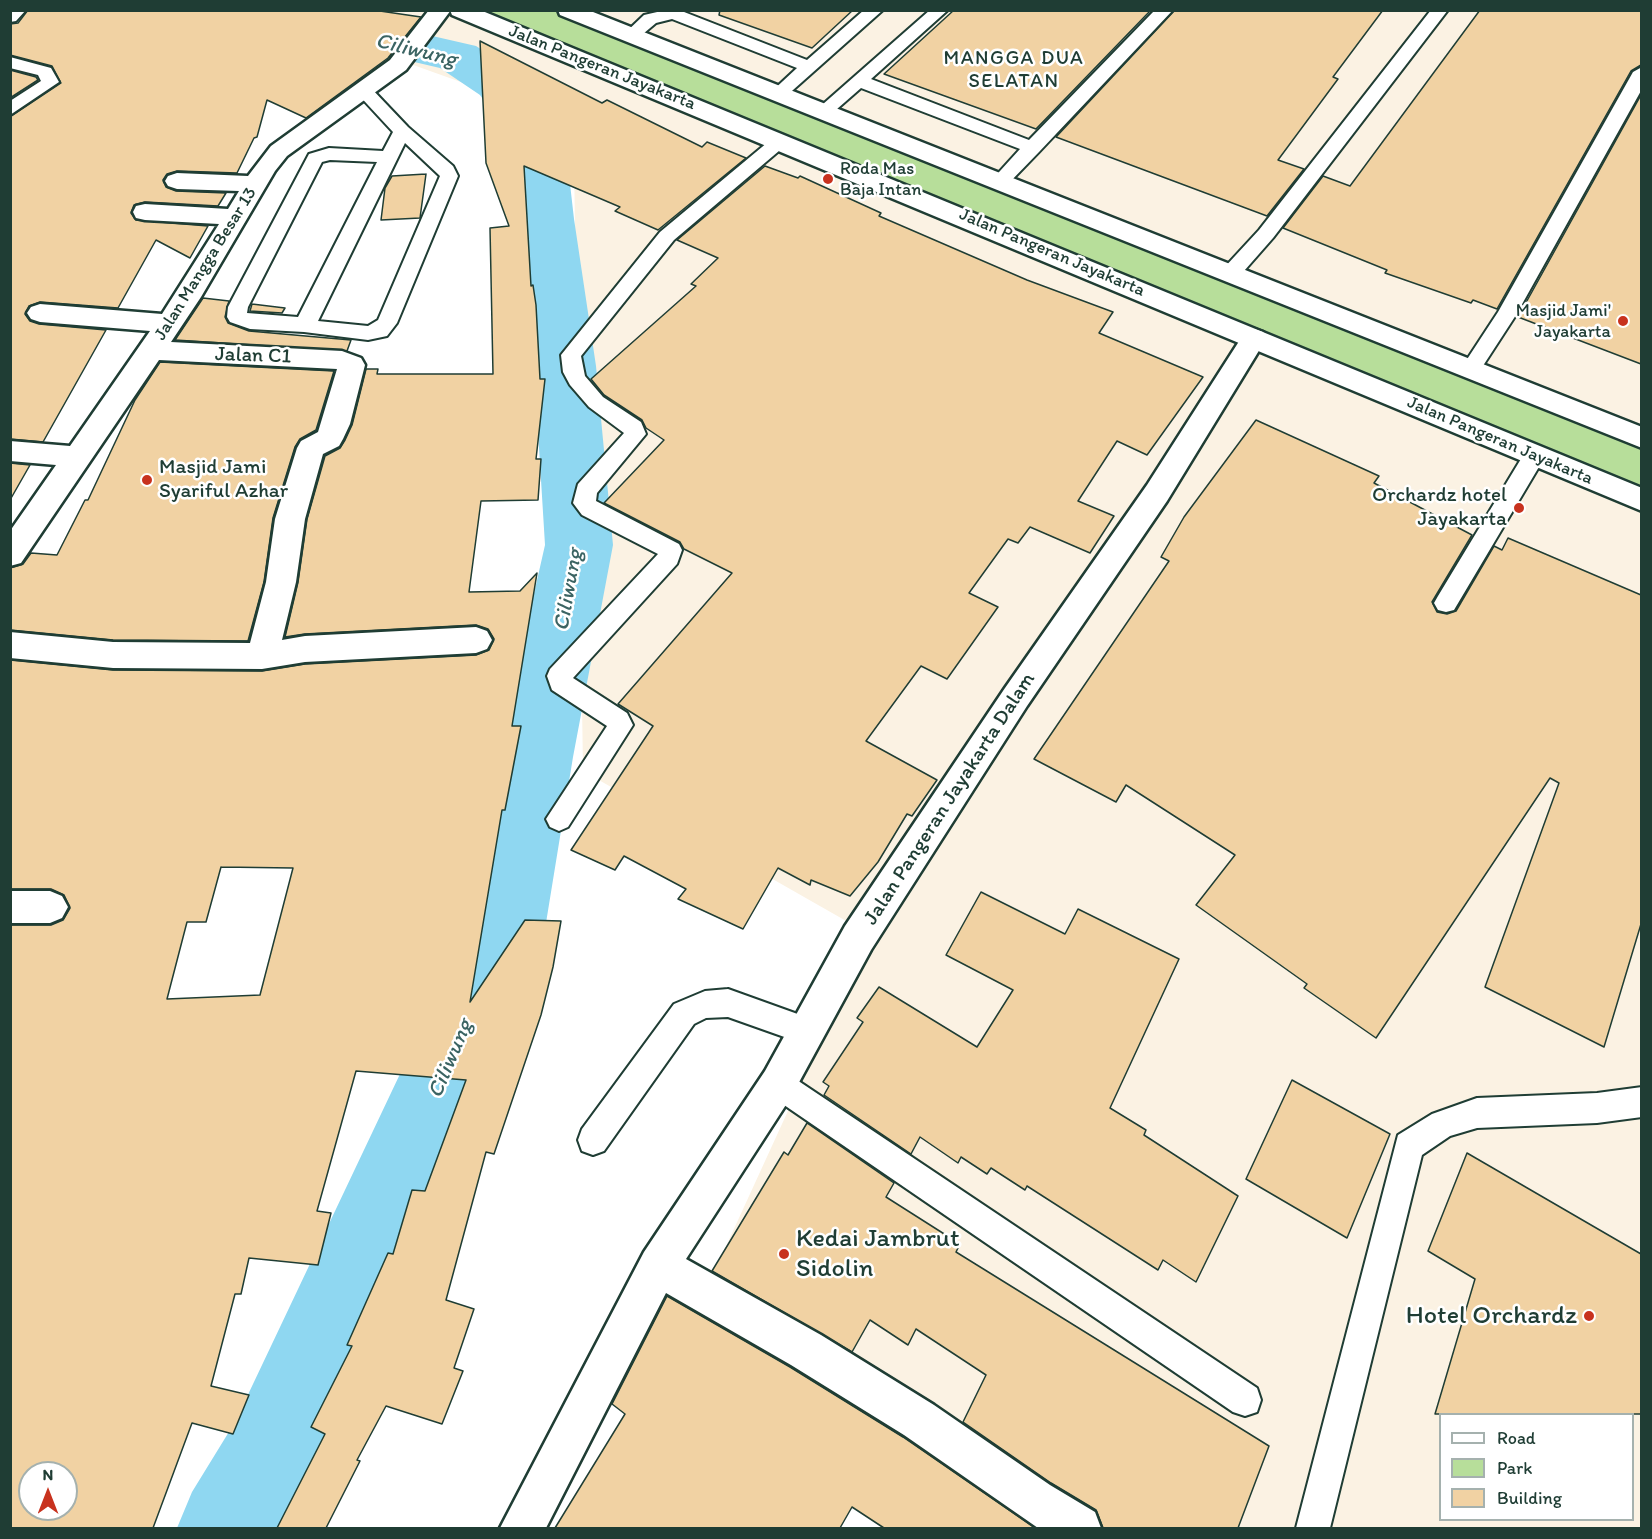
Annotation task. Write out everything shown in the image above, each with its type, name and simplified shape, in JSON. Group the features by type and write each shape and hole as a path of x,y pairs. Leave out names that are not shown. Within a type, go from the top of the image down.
{"street":[{"name":"Jalan Mangga Besar 13","path":"10,555 170,324 255,184 279,152 398,64 441,10"},
{"name":"Jalan Pangeran Jayakarta","path":"460,10 1641,500"},
{"name":"Jalan Pangeran Jayakarta","path":"568,10 1641,438"},
{"path":"177,181 255,184"},
{"path":"145,212 236,217"},
{"path":"40,314 170,324"},
{"name":"Jalan Pangeran Jayakarta Dalam","path":"522,1528 658,1266 778,1084 858,938 1016,697 1157,493 1254,338"},
{"name":"Jalan C1","path":"152,350 342,360 352,365 336,424 329,439 311,448 290,519 281,582 262,656"},
{"path":"10,451 79,457"},
{"path":"10,645 113,655 262,656 304,649 476,640"},
{"path":"10,907 50,907"},
{"path":"658,1266 806,1350 919,1420 1034,1501 1079,1528"}],"lane":[{"path":"10,17 18,10"},
{"path":"778,94 875,10"},
{"path":"823,112 940,10"},
{"path":"999,182 1165,10"},
{"path":"1230,274 1266,234 1440,10"},
{"path":"631,35 650,19 673,14 810,67"},
{"path":"10,62 45,72 50,82 10,110"},
{"path":"1470,370 1506,315 1641,72"},
{"path":"859,81 1033,148"},
{"path":"364,91 402,131 446,170 449,177 387,323 380,331 368,333 313,328 308,325 250,322 237,317 238,307 315,158 329,154 389,157"},
{"path":"308,325 308,316 402,131"},
{"path":"559,819 621,725 618,720 590,704 561,683 559,676 669,558 671,550 590,509 584,503 586,490 634,439 635,431 596,402 577,380 573,372 571,355 667,236 780,141"},
{"path":"1446,603 1535,455"},
{"path":"593,1140 684,1014 705,1005 728,1003 807,1031"},
{"path":"778,1084 1245,1400"},
{"path":"1313,1528 1409,1146 1442,1124 1477,1113 1597,1108 1641,1102"}],"shaded area":[{"path":"604,10 1641,11 1641,438 592,20"},
{"path":"11,11 460,11 1641,500 1641,1528 1001,1528 695,1314 869,934 583,771 574,160 525,105 363,47 11,158"}],"green space":[{"path":"460,11 568,11 1641,438 1641,500"}],"building":[{"path":"28,10 373,10 421,17 388,58 306,118 267,100 257,137 254,138 237,173 177,171 167,174 163,180 166,187 176,191 226,193 218,206 145,202 134,205 131,213 136,220 208,226 190,258 156,240 118,308 40,302 29,306 25,314 30,321 39,324 106,330 43,442 10,439 10,117 61,83 52,66 10,55 10,24 18,23"},
{"path":"720,10 853,10 812,48 719,15"},
{"path":"954,10 1151,10 1036,129 884,74"},
{"path":"1175,10 1383,10 1333,77 1338,79 1278,160 1304,169 1267,216 1056,137"},
{"path":"1480,10 1641,10 1641,65 1631,71 1497,309 1473,300 1471,303 1385,273 1387,270 1283,228 1323,176 1350,186"},
{"path":"480,41 602,103 607,100 702,147 707,142 746,158 658,230 615,211 620,207 524,166 531,286 533,285 536,305 540,379 545,379 536,459 541,459 538,500 481,501 469,592 520,591 537,573 512,726 521,726 505,810 502,810 470,1002 525,920 561,921 541,1015 494,1154 486,1152 446,1300 474,1309 454,1368 463,1371 442,1424 386,1406 357,1460 360,1461 326,1528 277,1528 325,1434 311,1427 352,1346 347,1345 388,1253 393,1254 412,1190 425,1191 466,1080 356,1071 317,1211 331,1213 318,1265 249,1258 241,1294 235,1294 211,1386 249,1395 233,1434 192,1423 153,1528 10,1528 10,925 51,925 63,920 70,908 64,895 51,889 10,889 10,660 113,670 262,671 305,664 476,655 489,650 494,639 488,629 476,625 285,637 298,582 307,519 325,456 340,448 345,440 352,425 366,369 378,369 377,374 493,374 490,228 509,226 486,163","holes":["221,867 293,868 260,995 167,999 187,922 206,922"]},
{"path":"10,70 36,77 38,80 10,98"},
{"path":"1641,95 1641,364 1518,317"},
{"path":"765,166 798,178 800,176 881,213 879,216 1027,280 1113,312 1099,333 1203,377 1147,455 1117,441 1078,501 1114,516 1090,553 1030,527 1018,543 1008,539 969,593 998,607 947,679 921,666 866,741 937,780 912,816 907,814 878,862 850,896 811,880 810,885 778,868 743,929 678,899 686,889 624,856 615,870 571,850 653,726 618,704 732,573 684,549 680,542 604,503 664,440 646,428 642,420 604,395 591,379 696,286 691,284 718,258 677,240"},
{"path":"426,174 420,218 381,220 385,188 392,176"},
{"path":"203,298 229,301 225,317 228,323 249,331 351,340 347,351 175,340"},
{"path":"252,304 285,308 282,313 250,311"},
{"path":"160,362 334,371 316,430 300,439 295,447 273,518 264,582 248,641 113,640 10,630 10,568 23,564 31,553 57,555 85,500 88,500 135,400"},
{"path":"1256,420 1379,476 1374,483 1472,535 1432,602 1437,612 1447,614 1456,611 1494,546 1502,550 1508,538 1641,595 1641,924 1604,1047 1485,987 1559,783 1550,778 1376,1038 1304,988 1307,984 1196,905 1235,855 1126,785 1116,802 1034,759 1169,561 1161,557 1184,517"},
{"path":"10,463 30,465 10,500"},
{"path":"981,892 1065,934 1078,909 1179,959 1110,1108 1146,1130 1144,1135 1238,1196 1196,1282 1163,1260 1158,1270 1027,1186 1025,1190 991,1168 987,1174 961,1157 958,1163 920,1137 911,1154 824,1095 829,1086 823,1082 863,1022 857,1018 879,987 977,1047 1013,990 946,955"},
{"path":"1292,1080 1390,1134 1347,1238 1246,1179"},
{"path":"807,1123 894,1183 886,1197 960,1244 956,1252 1269,1446 1238,1528 1103,1528 1096,1510 1051,1483 963,1422 986,1375 916,1329 908,1345 870,1320 852,1352 712,1271 784,1152 788,1155"},
{"path":"1467,1153 1641,1254 1641,1414 1435,1414 1475,1279 1428,1251"},
{"path":"667,1296 790,1367 903,1437 1035,1528 884,1528 852,1507 840,1528 555,1528 625,1414 612,1404"}],"waterway":[{"name":"Ciliwung","path":"228,1528 271,1458 450,1064 504,929 535,757 579,545 565,366 545,219 538,140 499,84 458,57 380,39 294,38"}],"place":[{"name":"Roda Mas Baja Intan","path":"828,179"},
{"name":"Masjid Jami' Jayakarta","path":"1623,321"},
{"name":"Masjid Jami Syariful Azhar","path":"147,480"},
{"name":"Orchardz hotel Jayakarta","path":"1519,508"},
{"name":"Kedai Jambrut Sidolin","path":"784,1254"},
{"name":"Hotel Orchardz","path":"1589,1316"}],"district":[{"name":"MANGGA DUA SELATAN","path":"1014,70"}]}
